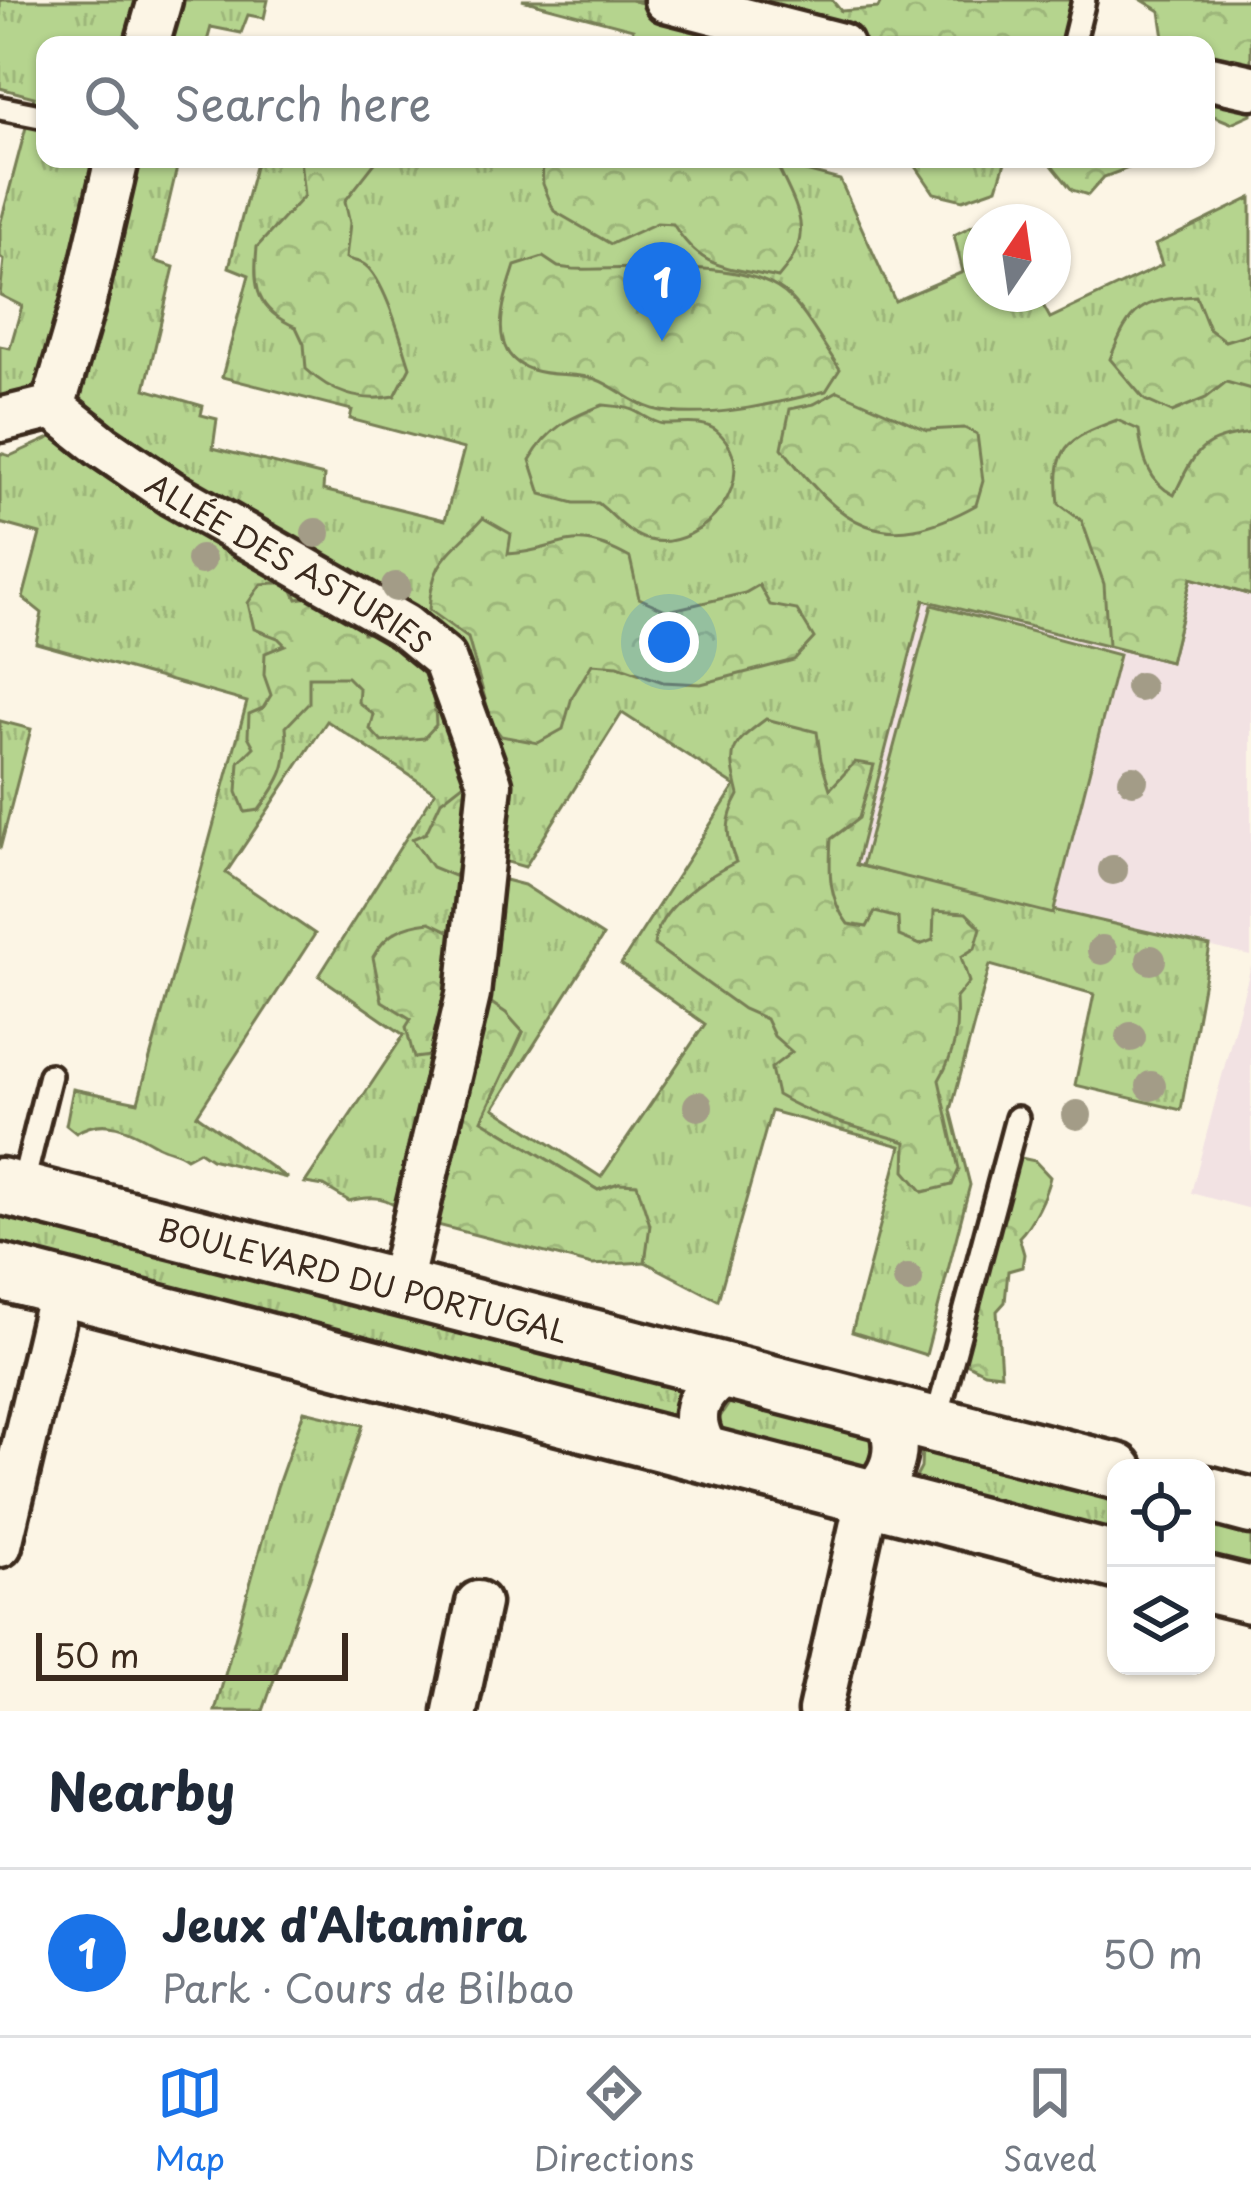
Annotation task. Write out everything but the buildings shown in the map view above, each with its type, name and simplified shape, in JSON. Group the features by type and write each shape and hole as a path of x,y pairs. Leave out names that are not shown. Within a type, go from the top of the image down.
{"street":[{"path":"150,36 160,0"},
{"path":"666,0 807,36"},
{"path":"1215,79 1251,87"},
{"path":"0,420 53,406 83,305 115,168"},
{"name":"ALLÉE DES ASTURIES","path":"53,406 171,493 404,626 444,659 490,784 468,995 399,1288"},
{"name":"BOULEVARD DU PORTUGAL","path":"11,1189 1107,1469"},
{"path":"0,1272 1107,1559"},
{"path":"0,1545 61,1288"},
{"path":"710,1455 698,1436 697,1408 712,1383 729,1372"},
{"path":"820,1711 868,1496 884,1484 895,1460 893,1426 910,1418"},
{"path":"1215,1496 1251,1505"},
{"path":"1215,1586 1251,1595"},
{"path":"455,1711 478,1603"}],"lane":[{"path":"1074,36 1084,0"},
{"path":"0,107 36,115"},
{"path":"11,1189 50,1075"},
{"path":"910,1418 1017,1118"}],"shaded area":[{"path":"1191,578 1251,595 1251,956 855,864 924,599 1170,662"},
{"path":"1251,966 1251,1209 1191,1193"}],"green space":[{"path":"0,0 149,0 140,36 36,36 36,168 106,168 46,393 0,405 0,346 10,348 22,306 0,295 4,260 0,257 0,225 34,97 0,88"},
{"path":"170,0 268,0 264,18 248,15 241,33 211,27 208,36 160,36"},
{"path":"522,0 631,0 769,36 632,36 633,29"},
{"path":"631,0 832,0 841,11 878,8 882,0 1077,0 1068,36 769,36"},
{"path":"1142,0 1251,0 1251,114 1231,123 1215,117 1215,36 1164,36 1160,11"},
{"path":"127,168 177,168 155,261 174,267 145,389 203,406 201,415 217,419 213,448 324,476 323,490 445,520 464,449 350,419 352,410 222,377 249,275 229,267 255,168 794,168 840,180 895,301 963,272 963,312 1047,312 1050,318 1162,265 1155,245 1251,198 1251,595 1191,578 1170,662 924,600 856,865 1210,946 1181,1110 1075,1085 1094,994 990,965 951,1110 970,1185 926,1355 852,1332 901,1146 771,1111 718,1300 645,1262 649,1225 619,1183 598,1190 482,1120 523,1032 478,994 490,876 524,885 603,936 494,1108 601,1177 705,1024 621,964 735,786 622,713 525,867 493,858 500,788 463,650 67,400"},
{"path":"301,168 371,168 345,201 350,223 346,258 372,273 398,328 410,367 395,396 358,397 316,377 306,369 304,344 296,327 272,313 260,296 257,247 304,196"},
{"path":"542,168 778,168 797,208 800,235 778,278 706,259 673,224 657,223 611,244 554,211"},
{"path":"917,168 1003,168 997,188 963,200 934,193"},
{"path":"1054,168 1128,168 1104,177 1088,195 1072,190"},
{"path":"963,230 963,272 954,235"},
{"path":"543,257 558,267 573,269 712,270 765,281 792,300 840,369 826,391 740,409 694,413 653,409 588,377 532,370 508,352 501,325 515,266"},
{"path":"1196,296 1209,329 1225,341 1251,333 1251,389 1226,382 1206,398 1172,412 1145,400 1110,359 1124,328 1140,310 1162,300"},
{"path":"838,391 927,430 964,428 977,434 983,481 976,505 943,521 889,530 866,525 824,497 782,448 790,409 814,404"},
{"path":"603,405 630,409 660,423 699,424 718,432 731,450 735,469 731,489 707,523 669,541 649,540 628,530 598,503 574,503 541,494 530,460 537,449 560,425"},
{"path":"1117,420 1139,430 1148,468 1158,484 1174,495 1201,450 1220,439 1251,433 1251,595 1191,578 1170,662 1108,646 1104,584 1082,521 1059,504 1058,470 1067,448 1086,433"},
{"path":"61,433 437,666 481,786 406,1213 386,1200 349,1201 324,1186 305,1183 404,1035 319,976 435,792 327,721 226,873 315,934 197,1115 287,1178 211,1159 199,1151 186,1158 118,1127 97,1125 76,1133 66,1125 73,1089 138,1102 247,702 36,643 42,613 23,598 40,534 0,523 0,453 10,456"},
{"path":"483,518 511,534 508,554 580,541 630,558 639,598 668,611 745,593 759,585 770,605 797,610 814,638 794,660 701,684 663,682 618,666 592,664 572,697 563,729 538,743 501,736 492,724 468,638 429,610 439,567"},
{"path":"289,582 297,599 315,596 362,622 363,633 396,641 408,651 426,677 436,725 424,738 382,742 370,729 374,715 358,702 359,689 347,677 309,677 309,703 286,727 287,752 279,780 259,810 245,812 237,792 239,762 254,747 248,736 249,714 263,708 271,695 264,675 265,653 285,645 254,629 248,603 261,584"},
{"path":"932,605 1119,655 1053,914 862,866"},
{"path":"766,719 817,732 830,789 855,762 874,765 859,818 831,839 833,894 848,924 867,927 875,912 898,918 899,936 920,945 933,940 934,911 966,913 981,928 975,948 961,957 969,982 956,998 955,1040 939,1080 959,1169 952,1185 923,1192 905,1171 906,1142 824,1117 777,1095 771,1068 792,1052 774,1036 766,1019 743,1009 654,945 673,906 736,862 728,828 739,795 734,751"},
{"path":"0,721 31,729 0,849"},
{"path":"464,783 473,801 464,865 454,876 432,867 412,839 426,833 441,801"},
{"path":"430,922 451,932 454,997 439,1044 430,1056 414,1058 406,1027 411,1019 382,1001 373,957 396,932"},
{"path":"478,994 523,1032 482,1120 598,1190 619,1183 637,1184 650,1225 645,1262 592,1265 422,1221"},
{"path":"1021,1158 1035,1161 1050,1177 1038,1209 1019,1237 1022,1267 1008,1271 1005,1302 997,1311 1001,1374 984,1372 960,1360 1008,1174"},
{"path":"0,1200 689,1375 675,1402 677,1432 0,1252"},
{"path":"734,1396 863,1422 871,1445 868,1462 864,1468 719,1433 718,1420"},
{"path":"304,1411 363,1425 263,1711 215,1711 277,1487"},
{"path":"922,1445 1107,1485 1107,1545 908,1493 921,1468"},
{"path":"1215,1512 1251,1521 1251,1582 1215,1572"}],"place":[{"name":"Jeux d'Altamira","path":"662,341"}]}
